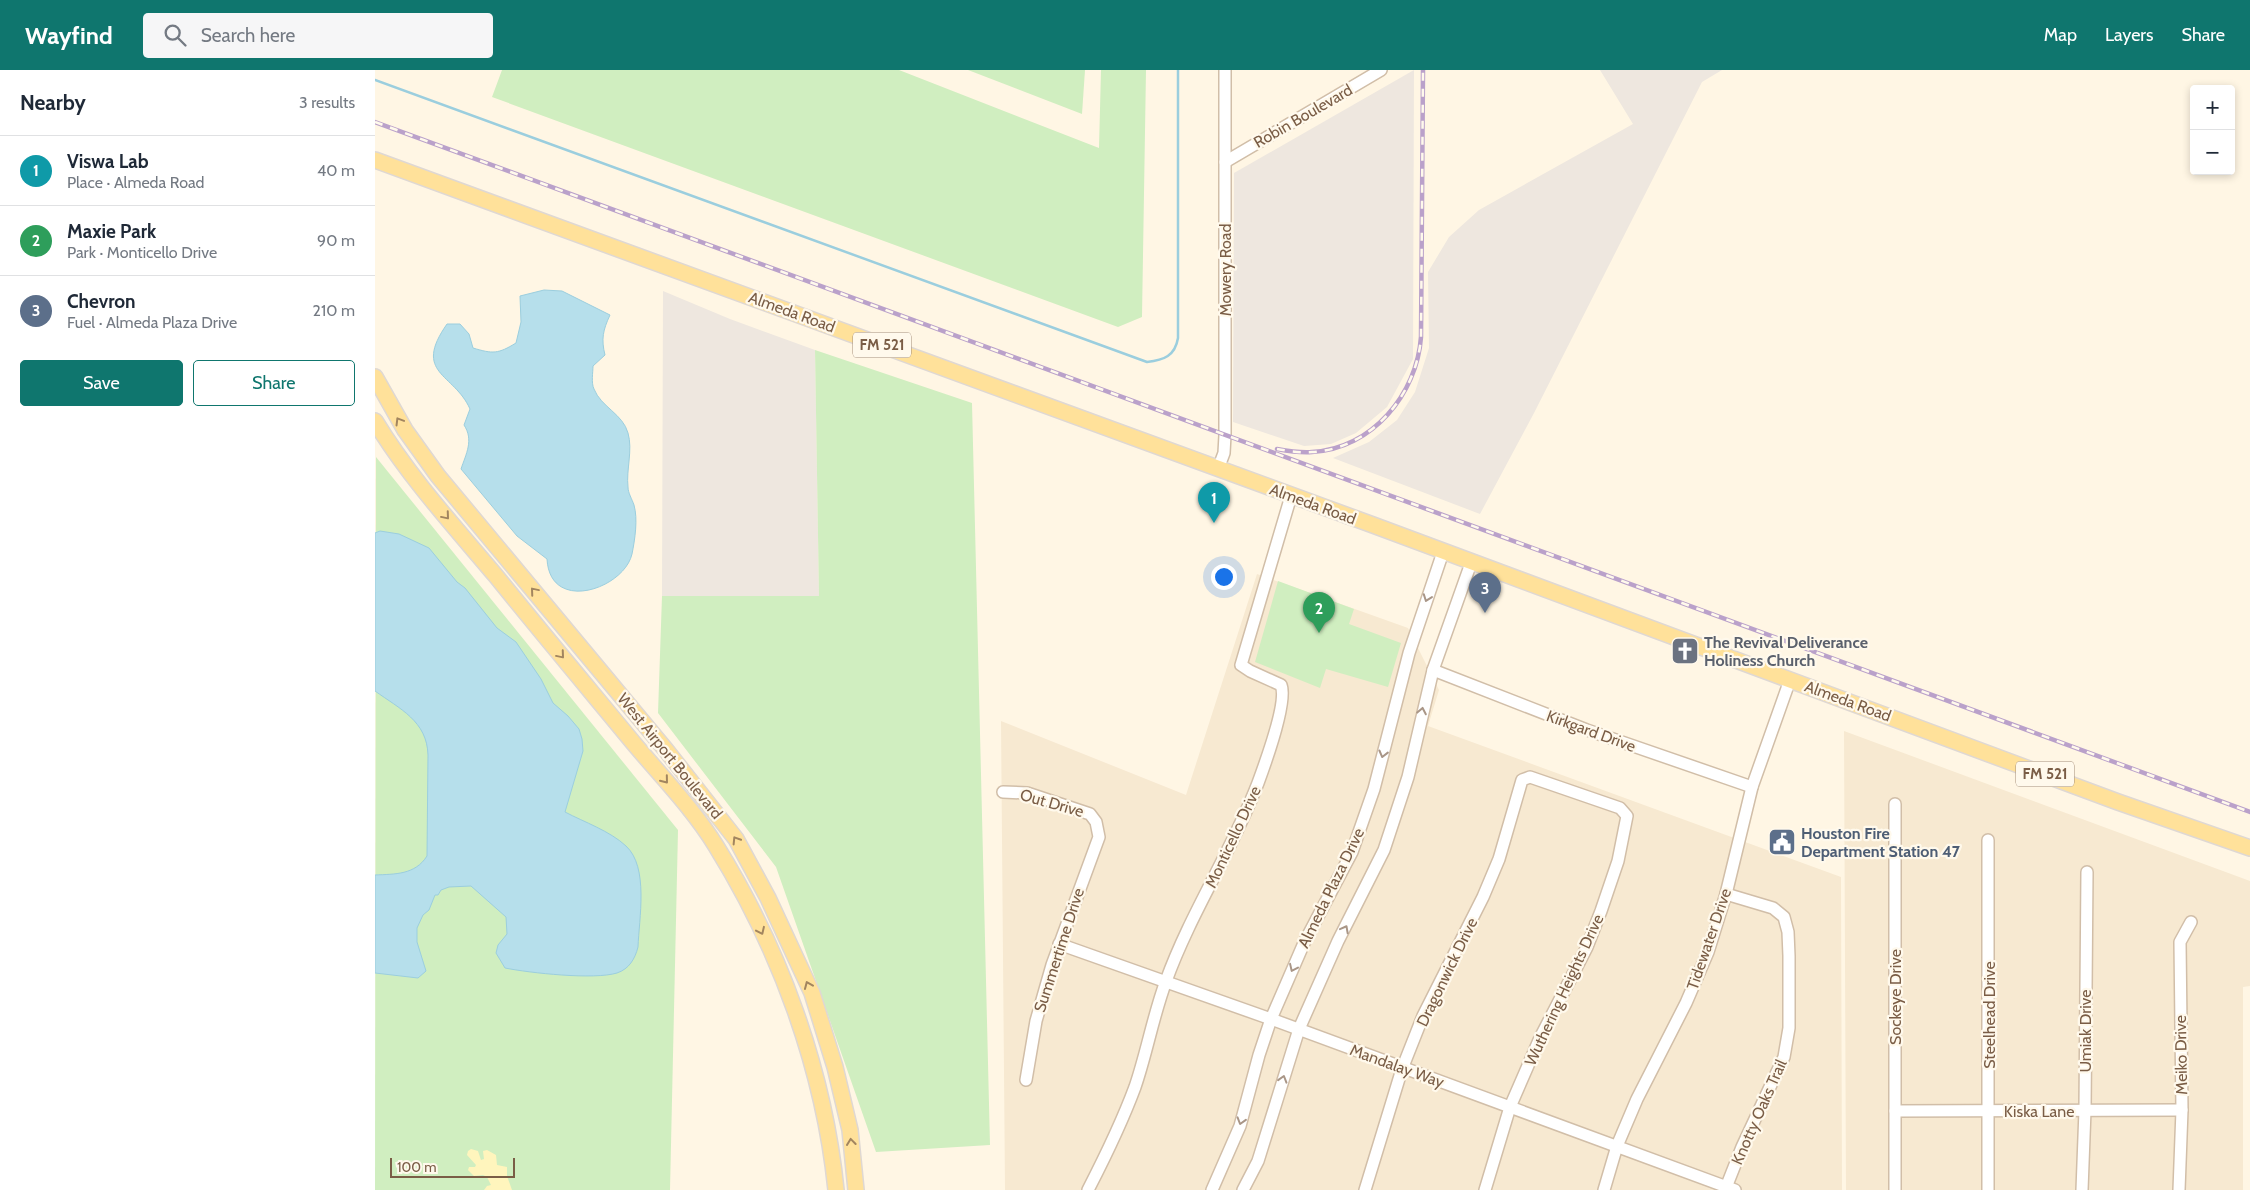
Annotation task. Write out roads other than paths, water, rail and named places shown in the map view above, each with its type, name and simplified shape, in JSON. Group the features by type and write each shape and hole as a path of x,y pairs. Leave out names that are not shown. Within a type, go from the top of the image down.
{"main road":[{"name":"Almeda Road","path":"375,160 1471,562 2118,802 2250,848"},
{"name":"West Airport Boulevard","path":"375,377 405,430 438,476 666,750 736,839 768,898 812,993 835,1067 850,1130 857,1190"},
{"name":"West Airport Boulevard","path":"375,420 415,479 650,762 716,846 750,908 792,999 815,1074 829,1136 836,1190"},
{"path":"546,637 563,626"},
{"path":"650,762 666,750"},
{"path":"750,908 768,898"},
{"path":"815,1074 835,1067"}],"street":[{"name":"Mowery Road","path":"1218,469 1224,453 1225,435 1225,70"},
{"name":"Robin Boulevard","path":"1225,162 1381,70"},
{"name":"Monticello Drive","path":"1088,1190 1109,1150 1135,1087 1166,982 1189,927 1246,816 1264,767 1277,723 1283,698 1281,685 1241,665 1291,496"},
{"name":"Almeda Plaza Drive","path":"1212,1190 1240,1126 1271,1019 1304,943 1352,852 1374,789 1409,653 1443,552"},
{"name":"Almeda Plaza Drive","path":"1243,1190 1258,1161 1299,1029 1338,941 1384,850 1409,777 1424,703 1433,670 1471,562"},
{"name":"Kirkgard Drive","path":"1433,670 1587,730 1752,787"},
{"name":"Tidewater Drive","path":"1604,1190 1617,1146 1637,1099 1687,1004 1708,952 1726,894 1752,787 1790,680"},
{"name":"Dragonwick Drive","path":"1365,1190 1402,1069 1423,1016 1483,897 1499,859 1522,780 1530,777 1547,782"},
{"name":"Wuthering Heights Drive","path":"1485,1190 1510,1107 1540,1038 1594,930 1618,860 1627,824 1627,816 1620,808 1547,782"},
{"name":"Out Drive","path":"1003,792 1027,793 1090,814 1096,822"},
{"name":"Sockeye Drive","path":"1895,804 1895,1190"},
{"name":"Summertime Drive","path":"1027,1080 1036,1021 1059,944 1099,837 1096,822"},
{"name":"Steelhead Drive","path":"1988,840 1990,1111 1988,1190"},
{"name":"Umiak Drive","path":"2082,1190 2085,1110 2087,872"},
{"name":"Knotty Oaks Trail","path":"1726,894 1773,908 1784,917 1788,932 1789,956 1789,1028 1784,1058 1728,1189"},
{"name":"Meiko Drive","path":"2179,1190 2182,1110 2180,942 2191,922"},
{"name":"Mandalay Way","path":"1059,944 1299,1029 1402,1069 1617,1146 1728,1189"},
{"name":"Kiska Lane","path":"1895,1111 2182,1110"}],"water":[{"path":"544,290 562,291 610,315 603,335 605,355 593,366 593,384 597,395 622,421 628,433 630,453 628,489 636,516 632,554 626,567 616,577 588,590 573,591 560,586 551,576 547,559 517,536 461,469 469,442 464,425 470,409 463,397 439,372 435,363 434,353 437,341 447,324 460,324 469,334 473,348 480,350 495,352 516,343 521,322 520,296"},
{"path":"380,531 399,534 429,548 457,582 465,588 497,628 516,642 541,679 553,703 579,729 583,751 565,812 605,831 620,841 633,855 638,867 641,908 638,947 631,963 625,969 607,975 578,976 545,974 505,968 496,953 498,945 507,934 506,917 471,886 449,887 441,890 438,895 435,895 429,910 423,915 417,928 417,942 426,971 418,978 375,973 375,875 397,874 411,870 417,867 427,856 428,755 423,733 411,717 375,691 375,533"}],"waterway":[{"path":"375,80 1147,362 1168,356 1177,344 1178,338 1178,70"}],"railway":[{"path":"1277,449 1312,452 1334,449 1354,441 1388,415 1401,398 1411,379 1418,358 1421,337 1423,70"},
{"path":"375,122 2250,812"}],"place":[{"name":"Viswa Lab","path":"1214,523"},
{"name":"Chevron","path":"1485,613"},
{"name":"Maxie Park","path":"1319,633"},
{"name":"The Revival Deliverance Holiness Church","path":"1685,651"},
{"name":"Houston Fire Department Station 47","path":"1782,842"}]}
